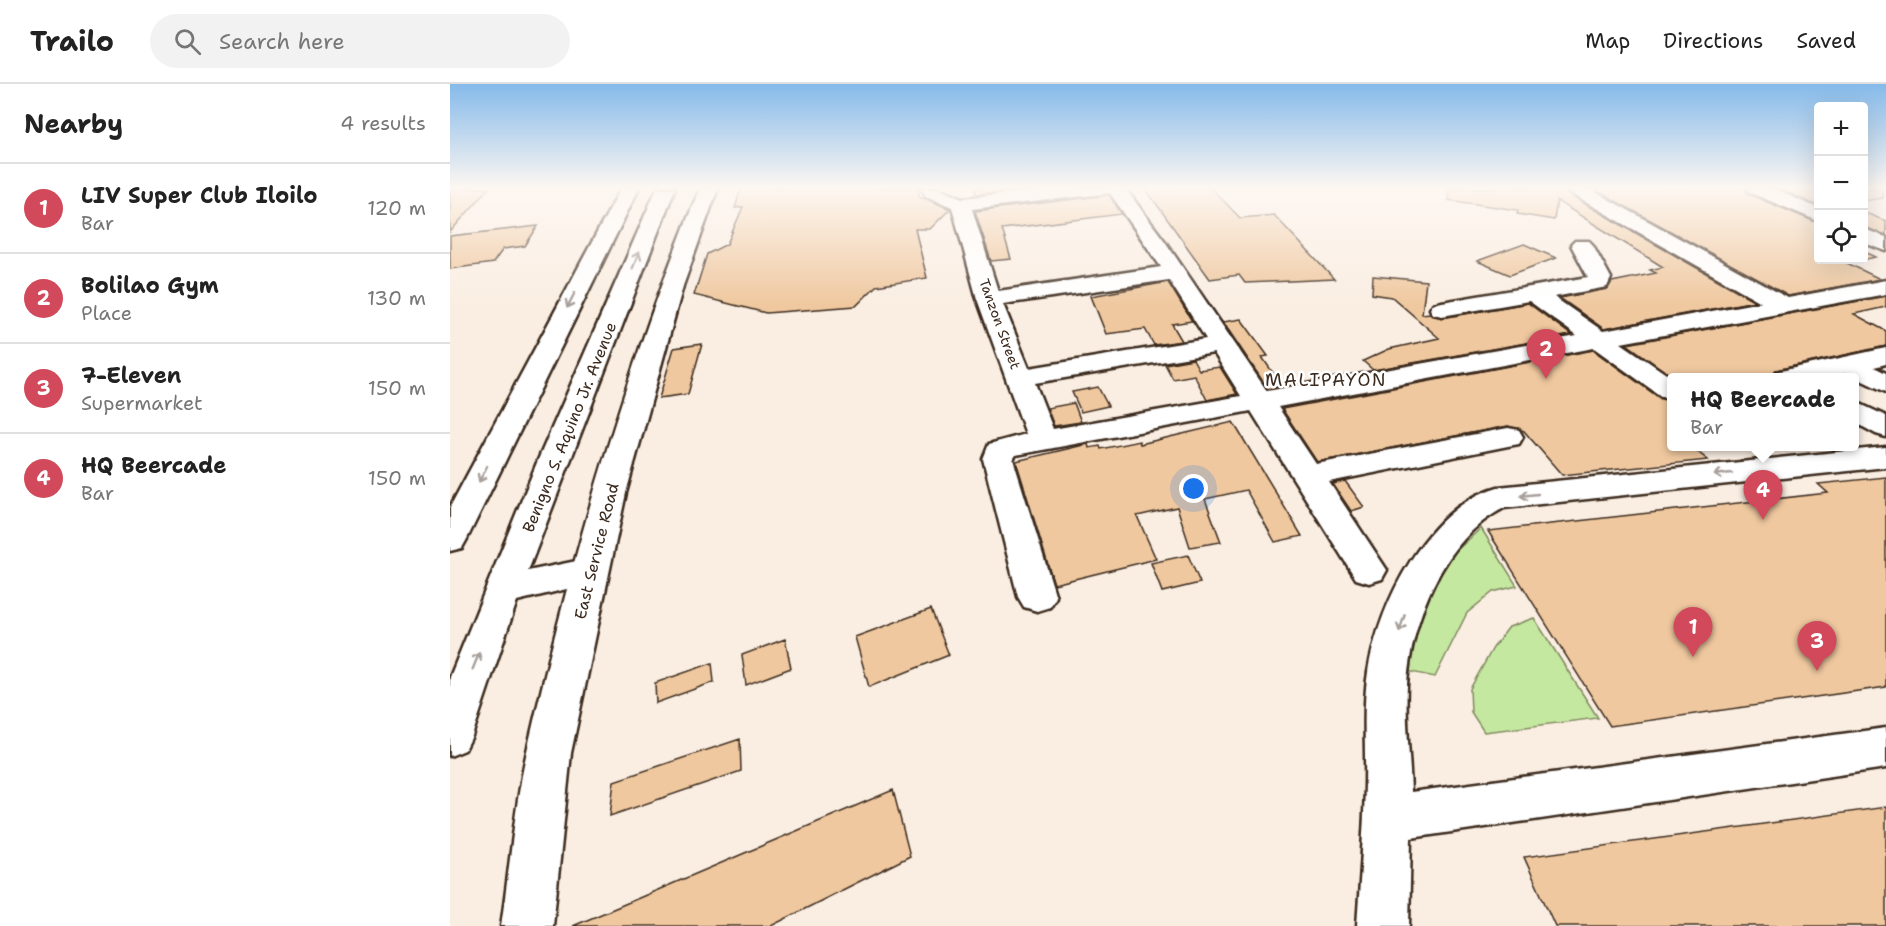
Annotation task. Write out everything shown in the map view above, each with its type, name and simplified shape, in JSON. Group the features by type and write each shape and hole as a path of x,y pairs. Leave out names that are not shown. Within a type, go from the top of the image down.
{"main road":[{"path":"450,539 610,227"},
{"name":"Benigno S. Aquino Jr. Avenue","path":"450,736 548,469 620,304 650,227"},
{"name":"East Service Road","path":"527,926 549,753 591,571 610,493 671,286 694,227"},
{"name":"Tanzon Street","path":"968,227 989,299 1043,441"},
{"path":"1143,227 1369,570"},
{"path":"1645,227 1785,306"},
{"path":"1868,237 1886,245"},
{"path":"1442,309 1599,282 1600,278 1582,245"},
{"path":"989,299 1174,272"},
{"path":"1037,597 998,459 1000,451 1008,447 1258,400 1883,290"},
{"path":"1534,294 1667,388"},
{"path":"1019,378 1220,344"},
{"path":"1811,373 1886,356"},
{"path":"1849,364 1886,384"},
{"path":"1859,412 1886,428"},
{"path":"1307,476 1508,437"},
{"path":"1383,926 1391,657 1417,581 1468,513 1498,498 1886,458"},
{"path":"504,590 591,571"},
{"path":"1388,818 1886,748"}],"green space":[{"path":"1481,528 1517,586 1493,592 1467,613 1435,677 1402,670 1434,585 1454,553"},
{"path":"1534,618 1598,718 1484,732 1471,712 1470,689 1493,648 1509,627"}],"building":[{"path":"537,227 525,246 503,249 493,263 450,269 450,236"},
{"path":"734,227 932,227 915,229 927,278 876,286 856,306 766,313 694,295 707,254 727,244"},
{"path":"980,227 1016,227 1002,229 1011,259 991,261"},
{"path":"1173,227 1286,227 1334,279 1245,283 1239,275 1210,279"},
{"path":"1599,227 1625,227 1755,301 1604,329 1560,298 1607,289 1612,282 1656,273 1650,270 1663,267"},
{"path":"1663,227 1814,227 1814,264 1849,264 1880,279 1788,296"},
{"path":"1868,227 1886,227 1886,235 1868,229"},
{"path":"1524,244 1556,258 1510,275 1477,261"},
{"path":"1373,276 1426,281 1422,314 1430,313 1442,318 1528,303 1571,335 1373,370 1363,361 1389,349 1439,338 1392,297 1372,294"},
{"path":"1168,282 1192,321 1172,324 1182,341 1154,345 1145,329 1106,334 1091,296"},
{"path":"1886,296 1886,307 1854,314 1886,331 1886,346 1776,370 1774,373 1667,373 1627,344"},
{"path":"1241,319 1268,356 1262,357 1282,386 1268,389 1223,322"},
{"path":"702,344 688,394 659,398 674,348"},
{"path":"1593,350 1661,399 1667,400 1667,451 1696,451 1708,460 1562,475 1524,431 1508,426 1317,462 1282,409"},
{"path":"1193,359 1199,370 1220,367 1237,394 1207,400 1194,375 1173,379 1165,364"},
{"path":"1098,387 1108,406 1081,412 1072,392"},
{"path":"1074,403 1081,422 1054,426 1047,408"},
{"path":"1233,422 1302,536 1275,542 1246,490 1205,499 1221,542 1190,547 1177,507 1137,516 1156,559 1054,584 1016,461 1088,444 1089,448 1100,446 1101,449 1139,441 1140,444"},
{"path":"1886,477 1886,687 1610,726 1488,531 1828,493 1818,484"},
{"path":"1345,481 1364,507 1351,511 1333,484"},
{"path":"1188,555 1200,583 1162,592 1151,563"},
{"path":"931,609 949,655 869,687 855,637"},
{"path":"785,639 791,668 746,685 742,655"},
{"path":"712,663 714,682 656,703 655,683"},
{"path":"740,739 741,771 610,816 614,781"},
{"path":"893,790 910,856 771,926 573,926"},
{"path":"1886,807 1886,926 1555,926 1524,857"}],"place":[{"name":"Bolilao Gym","path":"1546,379"},
{"name":"HQ Beercade","path":"1763,520"},
{"name":"LIV Super Club Iloilo","path":"1693,657"},
{"name":"7-Eleven","path":"1817,671"}],"district":[{"name":"MALIPAYON","path":"1326,380"}]}
